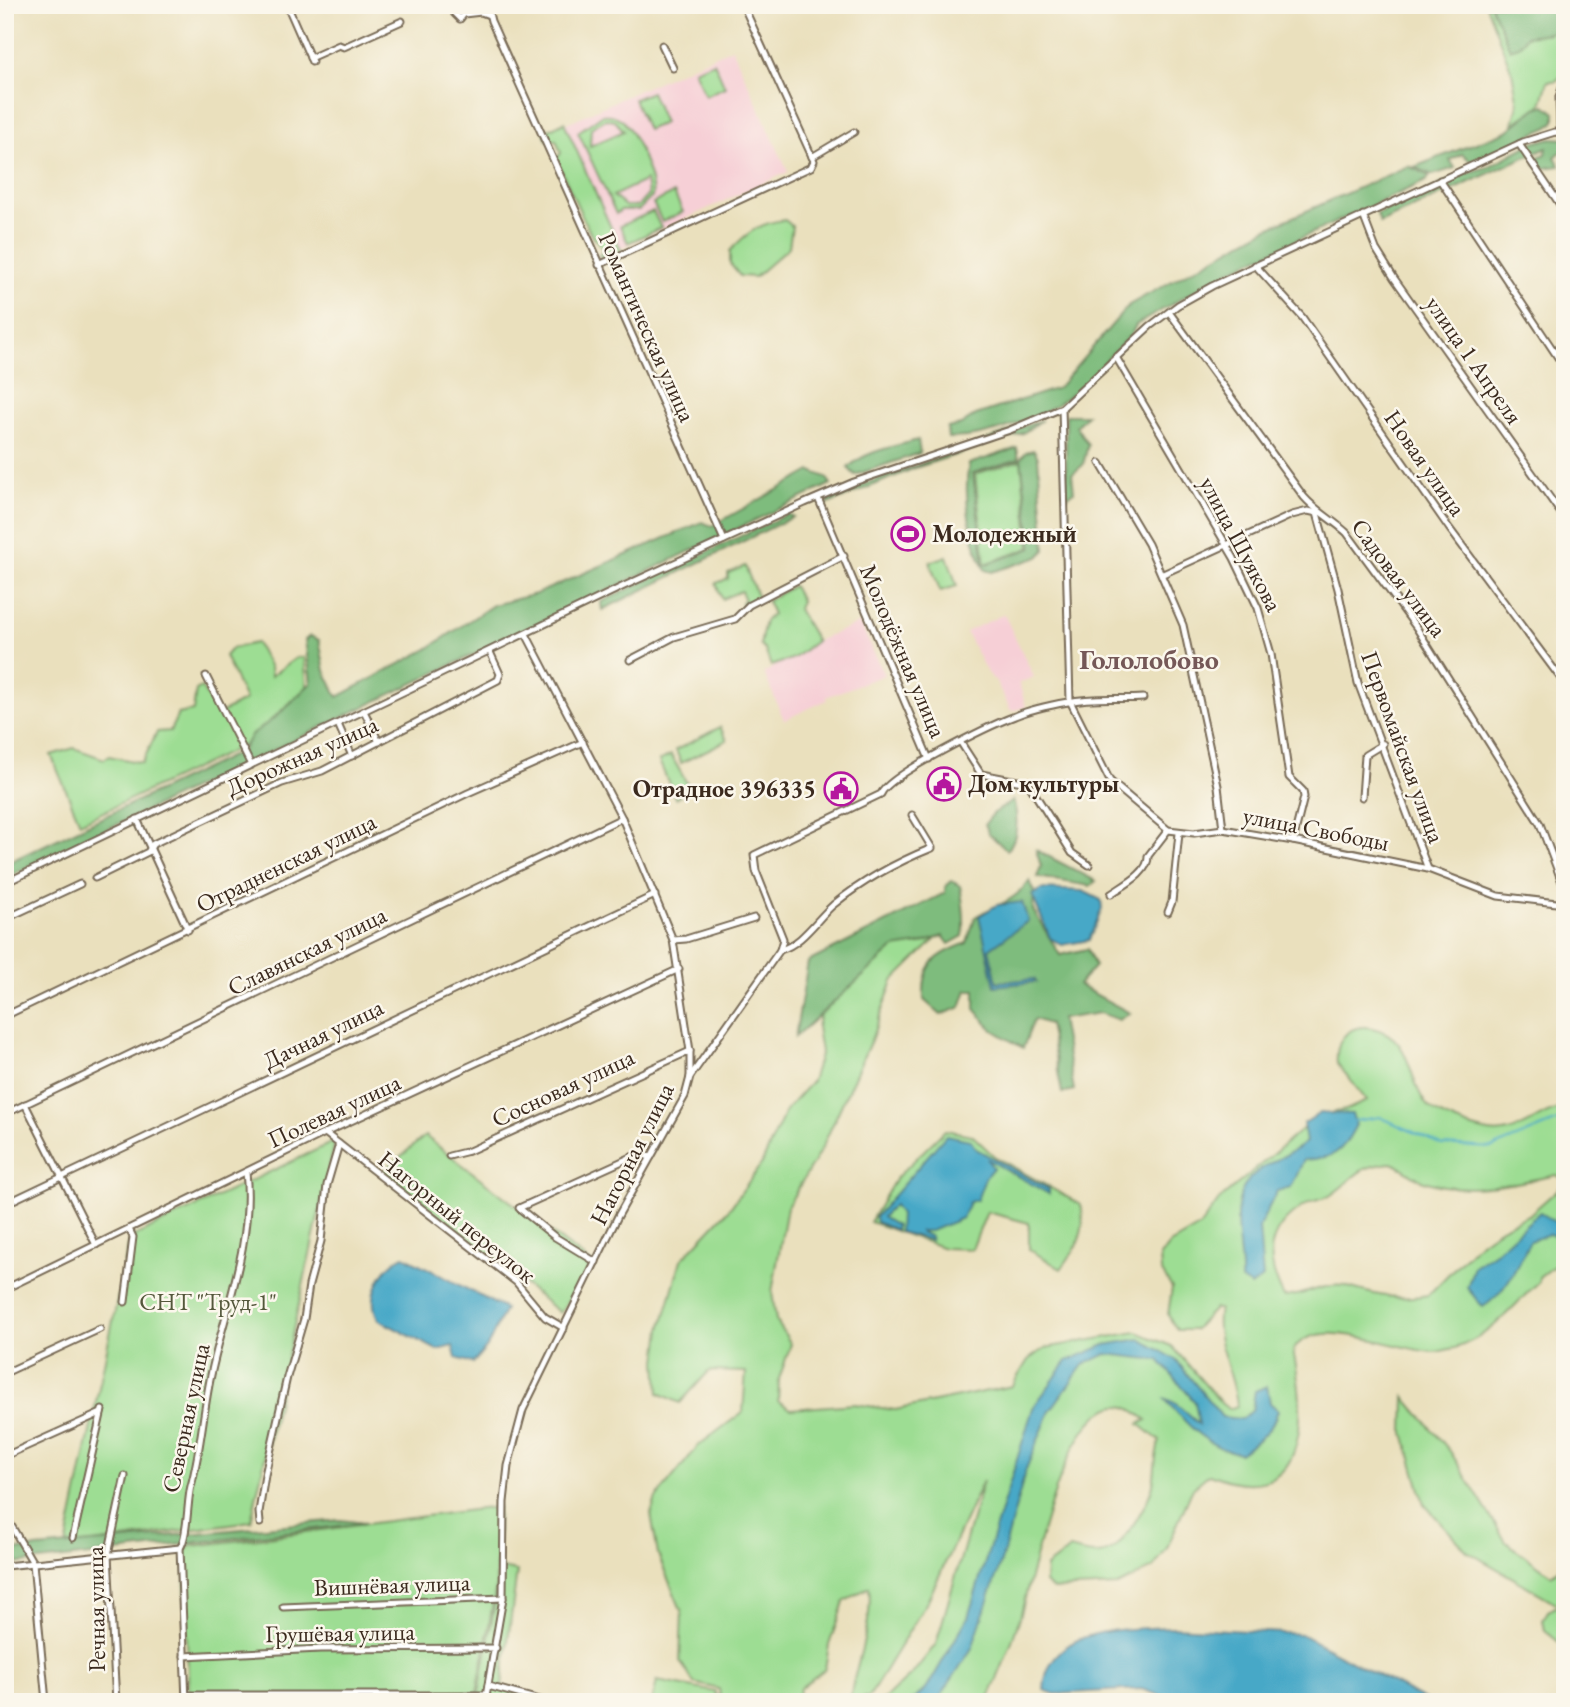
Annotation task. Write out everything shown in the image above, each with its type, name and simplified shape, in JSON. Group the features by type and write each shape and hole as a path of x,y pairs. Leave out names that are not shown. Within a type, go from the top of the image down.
{"street":[{"path":"5,19 13,5"},
{"path":"287,5 311,60 339,45 344,47 402,21"},
{"name":"Романтическая улица","path":"487,5 489,15 599,265 724,540"},
{"path":"599,265 811,167 812,157 743,5"},
{"path":"464,14 481,12 489,15"},
{"path":"662,45 673,68"},
{"path":"5,883 724,540 854,482 1010,430 1062,408 1115,357 1169,312 1255,265 1363,215 1519,144 1562,133 1559,97 1565,79"},
{"path":"812,157 854,132"},
{"path":"1519,144 1565,212"},
{"path":"1440,180 1565,368"},
{"name":"улица 1 Апреля","path":"1363,215 1394,278 1562,510 1565,519"},
{"name":"Новая улица","path":"1255,265 1301,317 1463,547 1565,684"},
{"name":"Садовая улица","path":"1169,312 1317,513 1334,521 1347,533 1416,627 1540,824 1565,890"},
{"name":"улица Шуякова","path":"1115,357 1226,545 1264,622 1289,777 1303,791 1293,841"},
{"path":"1062,408 1070,701 1110,781 1168,830 1179,833 1172,902 1168,912"},
{"path":"1100,463 1149,544 1183,625 1213,761 1223,829"},
{"name":"Молодёжная улица","path":"818,498 929,759"},
{"path":"1163,575 1292,515 1308,511 1317,513"},
{"name":"Первомайская улица","path":"1317,513 1338,589 1351,661 1428,870"},
{"name":"Молодёжная улица","path":"630,660 674,636 734,619 749,605 844,556"},
{"name":"Нагорная улица","path":"486,1698 503,1598 503,1502 508,1466 523,1410 596,1262 685,1096 690,1077 690,1051 673,940 622,818 526,634"},
{"name":"Дорожная улица","path":"95,878 151,848 153,844 282,783 352,756 498,680 499,674 491,652"},
{"path":"206,676 251,765"},
{"path":"690,1077 780,950 783,939 781,930 756,871 754,855 881,794 884,786 929,759 1016,716 1070,701 1120,696 1128,699 1143,698"},
{"path":"365,711 379,742"},
{"path":"338,724 352,756"},
{"name":"Отрадненская улица","path":"5,1016 468,793 583,741"},
{"path":"961,743 981,774 1028,783 1072,853 1089,865"},
{"path":"1362,797 1365,755 1383,744"},
{"path":"780,950 792,947 834,904 860,886 932,848 912,815"},
{"name":"Славянская улица","path":"5,1114 622,818"},
{"path":"137,820 188,930"},
{"name":"улица Свободы","path":"1179,833 1223,829 1293,841 1428,870 1498,896 1565,904"},
{"path":"1111,894 1143,870 1148,863 1148,856 1168,830"},
{"path":"5,919 80,884"},
{"name":"Дачная улица","path":"5,1204 655,895"},
{"path":"673,940 686,939 754,918"},
{"name":"Полевая улица","path":"5,1289 325,1133 679,969"},
{"name":"Сосновая улица","path":"449,1156 469,1151 690,1051"},
{"path":"25,1104 96,1245"},
{"name":"Нагорный переулок","path":"325,1133 516,1282 545,1317 564,1328"},
{"path":"260,1523 259,1512 265,1475 287,1377 304,1319 309,1286 316,1265 327,1185 339,1143"},
{"name":"Нагорный переулок","path":"596,1262 555,1237 519,1208 638,1154 651,1157"},
{"name":"Северная улица","path":"186,1698 180,1548 184,1542 186,1503 195,1468 211,1375 250,1204 246,1172"},
{"path":"125,1302 133,1237 129,1229"},
{"path":"5,1373 100,1329"},
{"path":"5,1456 101,1411 74,1538"},
{"name":"Речная улица","path":"116,1702 108,1555 124,1476"},
{"path":"5,1515 33,1563 46,1702"},
{"path":"5,1566 180,1548"},
{"name":"Вишнёвая улица","path":"283,1607 503,1598"},
{"name":"Грушёвая улица","path":"184,1656 320,1649 496,1648"},
{"path":"488,1686 547,1702"},
{"path":"186,1698 486,1698"}],"shaded area":[{"path":"732,48 788,172 621,248 565,124"},
{"path":"1004,614 1034,677 1019,683 1026,707 1011,711 966,632"},
{"path":"860,623 884,675 826,697 827,700 784,720 764,673 816,641"}],"green space":[{"path":"1486,5 1565,5 1565,73 1556,81 1548,81 1541,105 1513,124 1518,104 1512,72"},
{"path":"1490,5 1565,5 1565,21 1550,33 1526,36 1519,46 1510,49"},
{"path":"714,62 725,87 705,96 694,70"},
{"path":"651,92 664,123 647,130 634,99"},
{"path":"1545,105 1555,113 1555,121 1549,127 1471,161 1462,154 1450,160 1455,168 1433,175 1414,167 1507,131 1536,108"},
{"path":"602,115 617,117 627,126 651,180 652,197 639,210 621,210 616,214 578,132","holes":["606,119 615,121 624,131 590,146 591,128","646,180 648,195 638,206 625,206 613,196"]},
{"path":"564,122 621,250 605,258 599,256 603,249 590,233 556,159 561,153 556,140 547,140 544,132"},
{"path":"1551,138 1565,139 1565,153 1562,151 1555,157 1560,166 1544,168 1535,164 1538,157 1546,154 1547,147 1380,223 1377,214 1463,174 1488,167 1532,143"},
{"path":"1408,166 1430,176 1426,181 1231,270 1136,325 1131,335 1093,374 1057,404 1012,426 979,435 948,438 947,428 961,425 976,415 1058,388 1129,305 1268,228"},
{"path":"674,193 683,212 662,222 653,203"},
{"path":"653,211 661,228 628,243 620,226"},
{"path":"785,220 792,226 789,247 755,277 740,276 730,264 730,251 754,230"},
{"path":"1066,415 1087,415 1076,426 1088,445 1083,465 1072,474 1074,491 1066,498"},
{"path":"1042,420 1023,433 915,468 826,505 831,496"},
{"path":"918,440 920,453 855,475 848,468 871,453"},
{"path":"1017,448 1019,459 973,473 984,565 1032,548 1021,458 1026,452 1034,450 1038,457 1045,550 1039,557 992,572 985,570 972,532 967,504 969,464"},
{"path":"1021,460 1030,548 985,564 975,474"},
{"path":"811,471 826,477 831,484 5,878 5,864 242,751 251,735 277,716 311,683 305,640 310,636 319,640 325,671 338,697 426,650 493,605 536,594 702,522 712,526"},
{"path":"788,514 793,517 602,610 601,602"},
{"path":"947,556 957,586 940,591 930,562"},
{"path":"745,566 758,598 743,606 741,602 745,600 741,591 722,599 716,583 728,579 728,573"},
{"path":"793,586 801,601 798,609 816,641 794,658 771,666 765,650 760,645 765,621 773,614 767,601"},
{"path":"256,643 270,667 271,676 296,658 304,657 307,687 243,746 80,823 51,755 74,748 104,759 109,756 142,763 157,732 170,731 178,714 193,711 196,690 201,687 219,714 245,700 225,656 232,648"},
{"path":"720,727 727,740 681,763 676,750"},
{"path":"671,755 690,789 675,798 659,761"},
{"path":"1013,800 1016,826 1014,839 1007,850 989,834 985,824 993,814"},
{"path":"1036,850 1096,881 1090,886 1037,877 1041,866"},
{"path":"952,881 960,886 963,936 949,944 943,936 920,944 894,948 795,1037 808,962 945,893 945,887"},
{"path":"1029,881 1034,892 1033,910 1060,955 1087,949 1095,966 1078,985 1130,1013 1119,1020 1100,1013 1061,1019 1074,1090 1062,1093 1049,1024 1034,1019 1023,1048 993,1030 975,1009 975,990 967,990 961,1007 941,1015 924,1000 925,978 932,963 946,952 967,943 975,917 1011,899"},
{"path":"947,928 893,981 871,1040 822,1148 787,1207 772,1292 776,1320 791,1344 779,1379 778,1401 791,1409 855,1404 895,1410 1012,1386 1028,1360 1045,1348 1137,1332 1172,1346 1222,1404 1229,1409 1237,1406 1221,1345 1219,1309 1214,1309 1194,1330 1177,1330 1168,1315 1172,1288 1161,1271 1160,1256 1170,1244 1199,1227 1219,1200 1319,1115 1346,1110 1367,1101 1337,1063 1337,1051 1347,1033 1365,1027 1385,1033 1395,1040 1402,1049 1426,1104 1444,1117 1496,1133 1507,1132 1545,1114 1565,1108 1565,1283 1560,1271 1554,1266 1490,1329 1455,1348 1433,1352 1339,1334 1305,1339 1293,1350 1298,1376 1299,1429 1294,1452 1283,1470 1266,1481 1242,1483 1209,1474 1193,1488 1166,1550 1153,1568 1117,1586 1053,1589 1045,1583 1046,1567 1070,1549 1097,1554 1113,1549 1137,1519 1153,1484 1160,1441 1139,1424 1147,1420 1122,1406 1099,1415 1081,1435 1066,1463 1042,1532 1017,1628 987,1702 881,1702 913,1673 936,1644 983,1481 928,1600 869,1697 850,1700 867,1629 869,1587 844,1602 829,1645 825,1669 800,1688 797,1702 721,1702 719,1689 694,1683 680,1661 682,1612 658,1555 651,1514 656,1498 699,1445 743,1412 746,1372 709,1371 680,1403 659,1393 657,1361 661,1329 681,1260 730,1208 762,1163 786,1110 812,1081 821,1052 817,1027 827,983 841,964","holes":["1395,1164 1424,1181 1457,1188 1490,1187 1557,1175 1564,1180 1564,1184 1530,1214 1497,1230 1477,1245 1428,1295 1388,1296 1333,1286 1284,1297 1273,1270 1271,1257 1272,1246 1282,1224 1305,1205 1340,1189 1362,1170"]},
{"path":"945,1130 972,1135 994,1156 1081,1205 1082,1232 1072,1254 1061,1269 1029,1249 1029,1223 987,1212 972,1249 944,1248 870,1222 896,1178"},
{"path":"425,1136 592,1264 560,1313 383,1171"},
{"name":"СНТ \"Труд-1\"","path":"335,1141 251,1521 66,1547 130,1238"},
{"path":"1405,1397 1450,1451 1506,1542 1551,1575 1565,1564 1565,1647 1545,1631 1543,1620 1548,1611 1559,1605 1467,1551 1424,1504 1404,1433"},
{"path":"498,1507 496,1586 477,1693 328,1696 326,1702 189,1702 184,1551 190,1546"},
{"path":"340,1520 366,1523 5,1565 5,1551"},
{"path":"501,1568 517,1571 502,1686 558,1702 334,1702 478,1698"},
{"path":"657,1681 716,1692 717,1702 652,1702"}],"water":[{"path":"1042,889 1083,891 1101,900 1102,909 1089,940 1062,945 1050,938 1032,895"},
{"path":"1022,902 1028,921 989,949 997,982 1034,979 1036,982 995,986 979,916 997,905"},
{"path":"1320,1113 1352,1114 1356,1125 1341,1148 1324,1158 1304,1160 1291,1187 1277,1191 1259,1227 1263,1278 1251,1286 1241,1280 1237,1214 1243,1189 1256,1172 1306,1142 1303,1124"},
{"path":"946,1135 970,1140 976,1149 1049,1189 1049,1194 987,1159 993,1168 986,1176 977,1200 969,1202 962,1218 931,1231 919,1231 931,1237 930,1240 899,1232 900,1214 894,1205 882,1217 896,1226 895,1230 876,1222 875,1217"},
{"path":"1540,1212 1565,1229 1565,1239 1549,1234 1530,1241 1505,1286 1483,1307 1467,1288 1474,1266 1498,1250"},
{"path":"404,1256 505,1309 487,1347 473,1363 456,1358 453,1346 437,1350 379,1320 374,1302 378,1283 389,1267"},
{"path":"1140,1339 1175,1359 1222,1417 1241,1419 1252,1411 1255,1391 1267,1386 1270,1403 1278,1410 1272,1424 1263,1435 1240,1453 1228,1451 1207,1441 1164,1398 1175,1403 1199,1424 1195,1402 1159,1360 1106,1354 1083,1365 1050,1411 1026,1469 1002,1559 972,1648 937,1702 910,1702 927,1688 968,1617 1033,1408 1067,1361 1105,1345"},
{"path":"1174,1627 1301,1634 1428,1702 1181,1702 1141,1689 1055,1694 1044,1690 1048,1669 1059,1653 1074,1642 1113,1631"}],"waterway":[{"path":"1354,1121 1380,1117 1442,1145 1492,1148 1565,1118"}],"place":[{"name":"Молодежный","path":"908,534"},
{"name":"Дом культуры","path":"944,784"},
{"name":"Отрадное 396335","path":"841,789"}],"district":[{"name":"Гололобово","path":"1149,659"}]}
